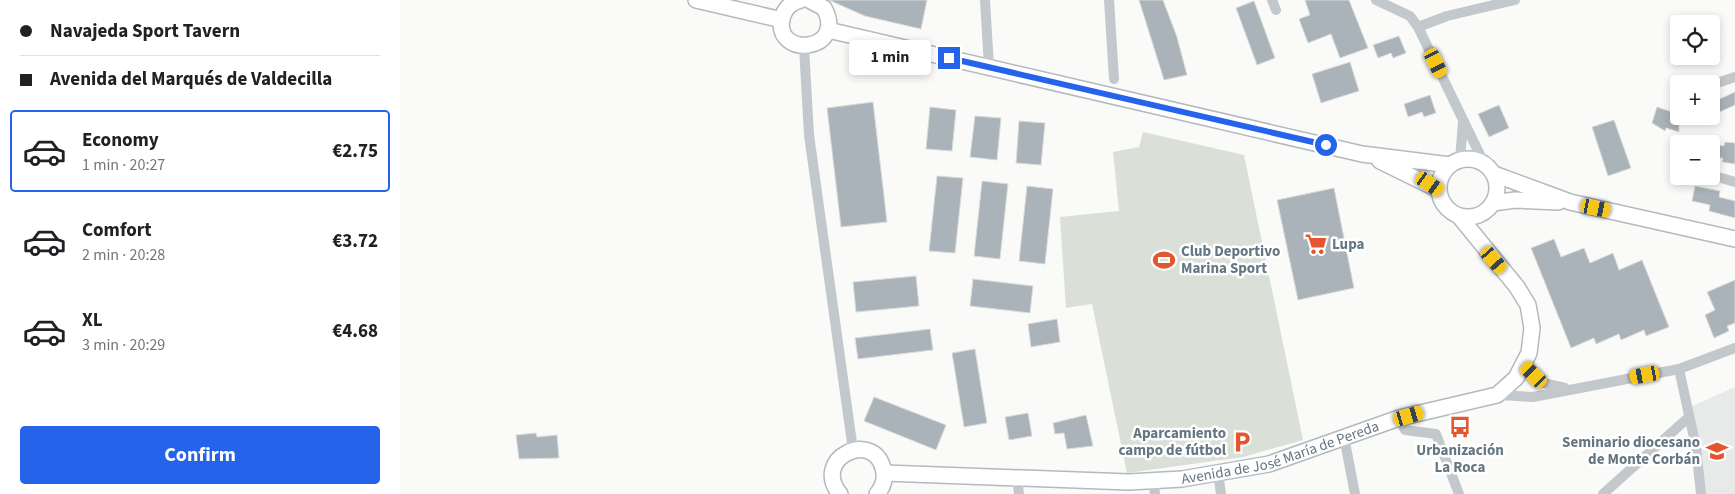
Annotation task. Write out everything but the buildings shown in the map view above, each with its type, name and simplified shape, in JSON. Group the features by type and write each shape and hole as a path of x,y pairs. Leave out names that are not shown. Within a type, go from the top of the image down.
{"main road":[{"path":"696,0 782,20"},
{"path":"801,0 789,6 782,20 785,35 790,41 804,46 819,42 828,30 828,15 824,8 810,0"},
{"path":"828,30 1362,154 1455,163 1473,159 1489,169 1570,202 1735,239"},
{"path":"1362,154 1430,184 1439,190"},
{"path":"1455,163 1440,179 1439,190 1446,208 1458,216 1466,217 1482,214 1493,203 1496,189 1489,169"},
{"path":"1493,203 1515,200 1570,202"},
{"path":"1482,214 1485,249"},
{"name":"Avenida de José María de Pereda","path":"885,473 1016,477 1154,488 1218,473 1269,464 1399,418 1497,395 1512,382 1529,353 1532,328 1528,304 1517,287 1458,216"},
{"path":"838,494 834,485 834,467 844,454 853,450 870,452 877,458 885,473 884,481 877,494"}],"street":[{"path":"985,0 989,67"},
{"path":"1109,0 1114,79"},
{"path":"1272,0 1276,10"},
{"path":"1376,0 1410,16 1418,27 1489,169"},
{"path":"1418,27 1447,16 1515,0"},
{"path":"804,46 809,135 853,450"},
{"path":"1720,82 1735,77"},
{"path":"1455,163 1464,122"},
{"path":"1720,177 1735,182"},
{"path":"1497,395 1533,397 1679,369 1735,348"},
{"path":"1523,364 1543,383 1571,389"},
{"path":"1679,369 1696,447 1701,494"},
{"path":"1512,382 1520,396"},
{"path":"1604,494 1689,417"},
{"path":"1399,418 1405,430 1436,434 1459,494"},
{"path":"1344,437 1355,494"},
{"path":"1218,473 1221,494"},
{"path":"1016,477 1019,494"}],"shaded area":[{"name":"Club Deportivo Marina Sport","path":"1143,132 1244,155 1303,440 1243,457 1127,473 1092,304 1066,308 1060,217 1119,211 1113,152 1139,147"},
{"name":"Seminario diocesano de Monte Corbán","path":"1735,387 1735,494 1703,494 1692,406"}],"place":[{"name":"Lupa","path":"1316,244"},
{"name":"Club Deportivo Marina Sport","path":"1164,260"},
{"name":"Urbanización La Roca","path":"1460,427"},
{"name":"Aparcamiento campo de fútbol","path":"1242,442"},
{"name":"Seminario diocesano de Monte Corbán","path":"1717,451"}],"route":[{"path":"949,58 1326,145"}]}
